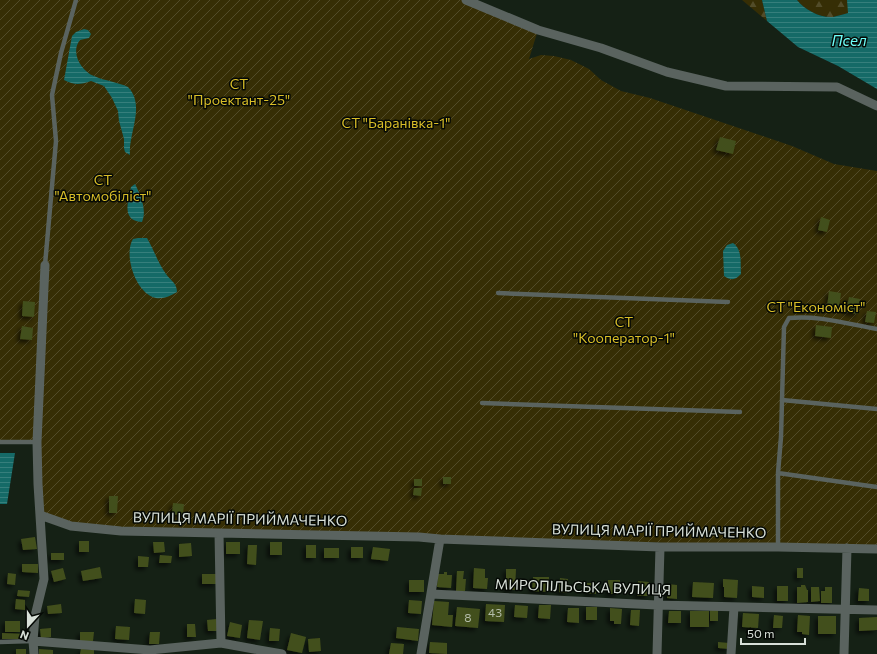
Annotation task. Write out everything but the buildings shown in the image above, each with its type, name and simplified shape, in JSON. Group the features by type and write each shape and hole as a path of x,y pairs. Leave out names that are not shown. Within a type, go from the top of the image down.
{"street":[{"path":"466,0 538,30 601,48 667,72 726,86 837,87 877,106"},
{"path":"34,654 33,641 35,616 44,579 37,442 45,264"},
{"name":"ВУЛИЦЯ МАРІЇ ПРИЙМАЧЕНКО","path":"40,515 71,526 121,531 419,537 660,547 877,548"},
{"path":"219,533 221,644"},
{"path":"421,654 440,539"},
{"path":"657,654 660,547"},
{"path":"844,654 844,610 847,548"},
{"name":"МИРОПІЛЬСЬКА ВУЛИЦЯ","path":"431,594 658,605 877,610"},
{"path":"731,654 734,607"},
{"path":"33,641 150,652 221,644 282,654"}],"lane":[{"path":"45,264 56,141 52,95 61,53 76,0"},
{"path":"498,293 728,302"},
{"path":"778,547 778,473 781,437 784,327 789,318 818,319 877,329"},
{"path":"782,400 877,409"},
{"path":"482,403 740,412"},
{"path":"0,442 37,442"},
{"path":"778,473 877,487"},
{"path":"0,642 33,641"}],"green space":[{"path":"0,0 466,0 538,30 529,59 541,55 571,60 589,69 601,80 621,91 650,98 792,146 834,164 877,171 877,549 71,526 40,515 37,443 0,442"},
{"path":"742,0 762,0 767,21"},
{"path":"797,0 847,0 849,13 833,17 818,15 808,10"}],"water":[{"name":"Псел","path":"762,0 797,0 813,13 833,17 848,13 847,0 877,0 877,89 838,66 798,47 767,21"},
{"path":"84,29 88,30 91,34 89,38 80,40 77,45 76,50 78,61 81,66 89,74 128,87 133,94 136,103 136,111 131,138 130,155 125,152 124,139 118,111 104,86 91,81 77,84 64,80 72,36 76,32"},
{"path":"135,184 144,208 142,222 135,221 128,214 128,198 131,187"},
{"path":"147,238 163,270 175,284 177,292 167,297 156,298 149,295 137,282 131,264 130,246 133,239"},
{"path":"733,243 740,253 741,274 735,279 729,279 724,276 723,251 727,245"},
{"path":"0,453 15,453 7,504 0,504"}],"park label":[{"name":"СТ \"Проектант-25\"","path":"239,92"},
{"name":"СТ \"Баранівка-1\"","path":"396,123"},
{"name":"СТ \"Автомобіліст\"","path":"103,188"},
{"name":"СТ \"Економіст\"","path":"816,307"},
{"name":"СТ \"Кооператор-1\"","path":"624,330"}]}
